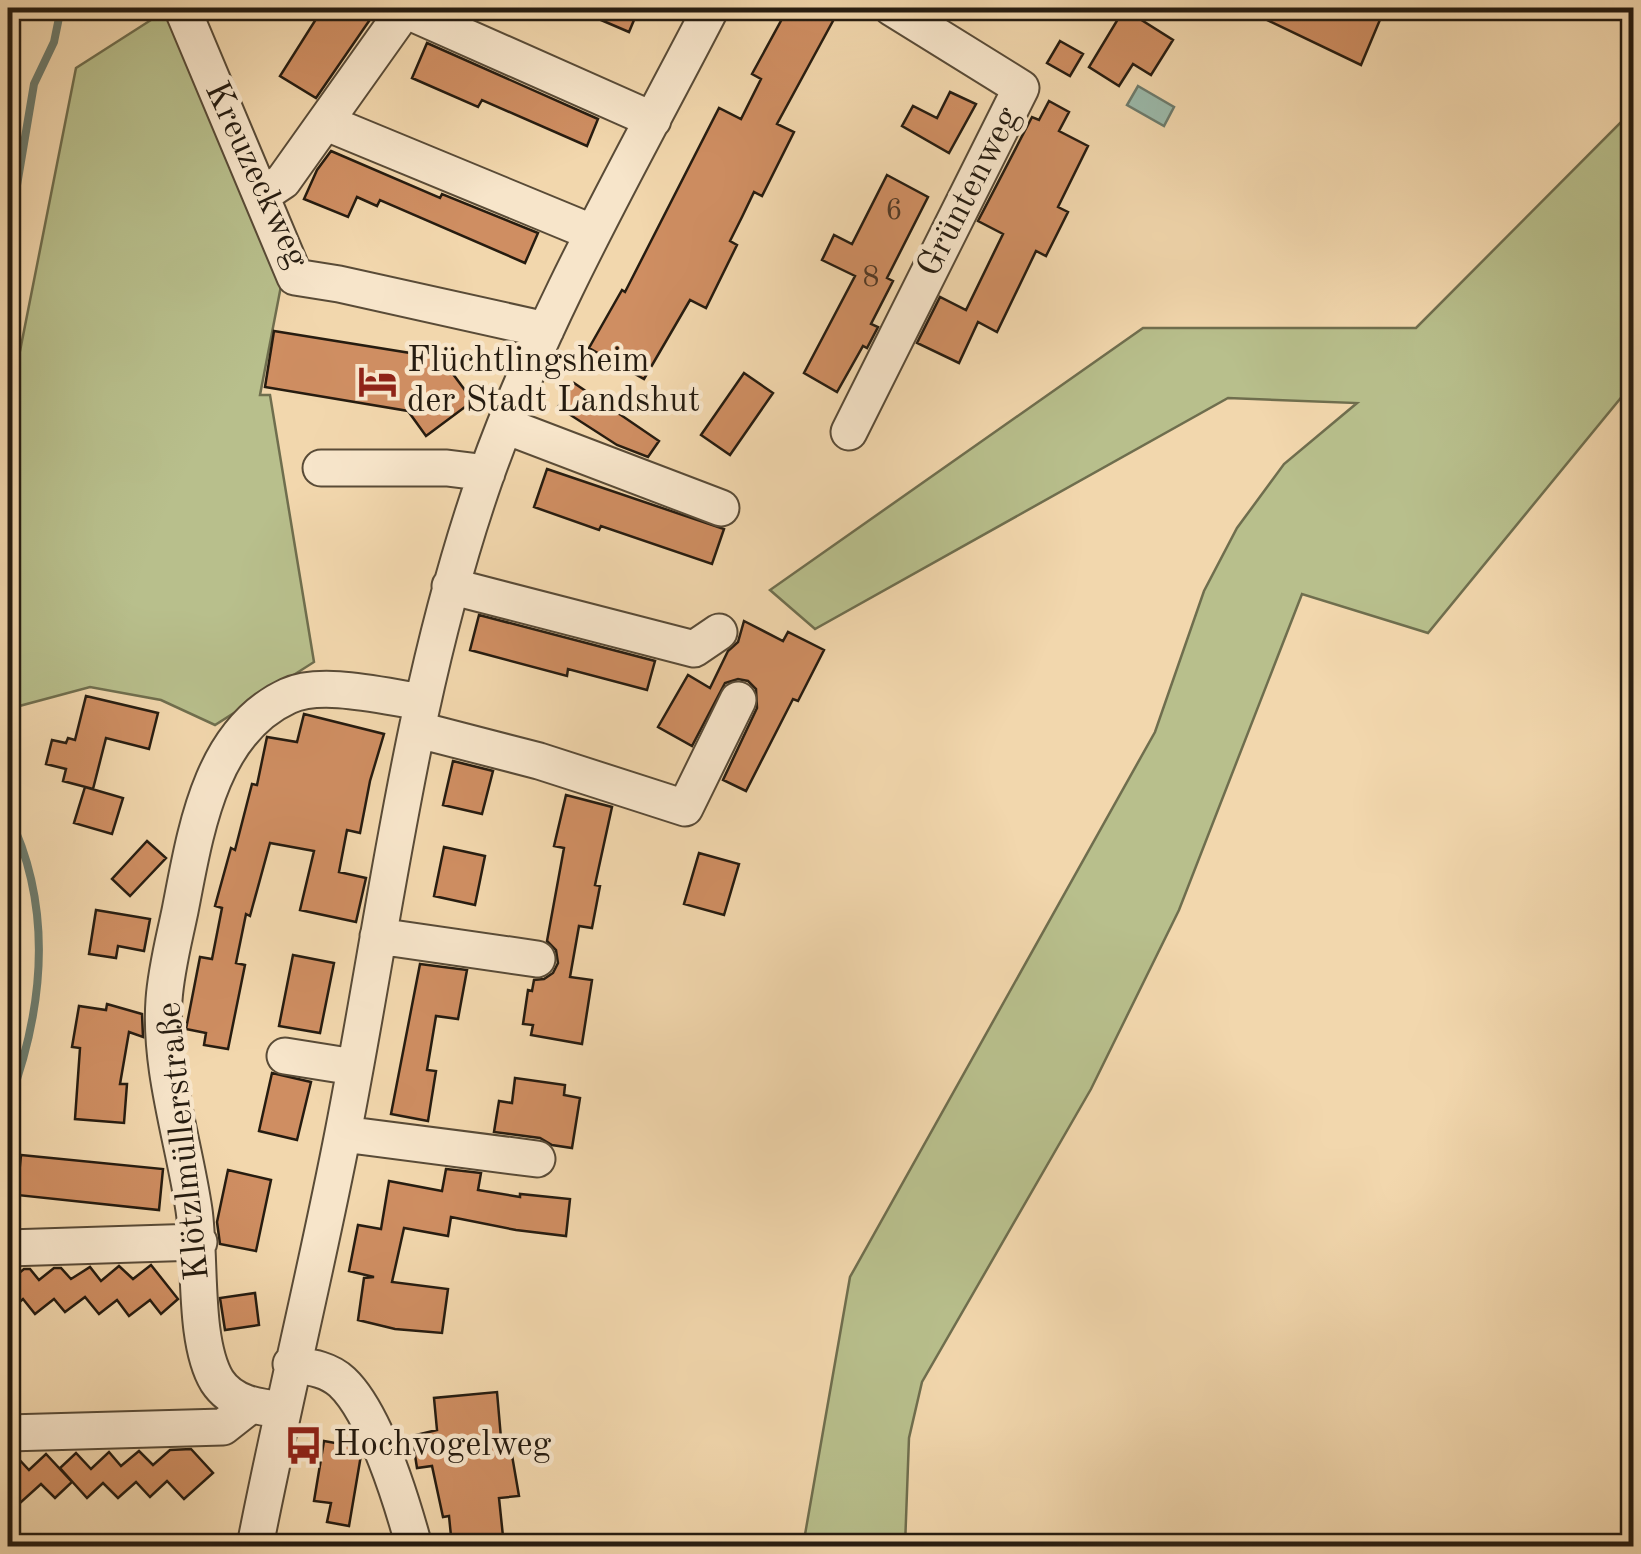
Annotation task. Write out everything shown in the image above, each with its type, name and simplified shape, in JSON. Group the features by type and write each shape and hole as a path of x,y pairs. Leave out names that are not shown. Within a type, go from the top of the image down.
{"street":[{"name":"Kreuzeckweg","path":"182,8 294,278 358,288 546,330"},
{"path":"255,1546 267,1408 291,1364 342,1134 421,716 450,586 487,473 546,330 592,232 710,8"},
{"name":"Grüntenweg","path":"849,432 1021,88 892,8"},
{"path":"262,196 283,181 405,9 652,120"},
{"path":"327,123 592,232"},
{"path":"506,426 721,508"},
{"path":"321,468 447,468 487,473"},
{"path":"450,586 694,649 720,632"},
{"name":"Klötzlmüllerstraße","path":"267,1408 231,1397 218,1383 205,1356 199,1242 172,1086 164,1001 194,840 212,785 240,734 263,712 290,695 315,690 421,716 540,761 685,808 738,700"},
{"path":"378,936 538,959"},
{"path":"285,1056 354,1068"},
{"path":"342,1134 537,1160"},
{"path":"8,1248 199,1242"},
{"path":"291,1364 320,1368 340,1380 360,1402 402,1503 414,1546"},
{"path":"8,1432 223,1427 267,1408"}],"green space":[{"path":"165,11 281,286 260,395 270,395 314,662 215,725 161,700 90,687 8,709 8,372 20,351 76,68"},
{"path":"1633,110 1633,383 1428,633 1302,594 1179,910 1091,1089 922,1382 909,1438 905,1546 803,1546 850,1277 1155,732 1204,591 1237,528 1284,464 1357,403 1228,398 815,629 770,590 1143,328 1416,328"},
{"path":"8,902 16,961 8,1021"}],"shaded area":[{"path":"1138,86 1174,107 1164,126 1127,105"}],"building":[{"path":"323,8 378,8 316,98 280,76"},
{"path":"573,8 639,8 629,32"},
{"path":"788,8 840,8 777,124 794,132 762,196 754,192 730,241 737,245 706,308 690,300 644,379 589,348 622,290 625,292 719,108 741,119 761,79 752,74"},
{"path":"1242,8 1366,8 1382,15 1361,65"},
{"path":"1124,9 1173,40 1151,75 1133,64 1119,86 1089,67"},
{"path":"1060,41 1083,54 1070,76 1047,63"},
{"path":"427,43 598,119 587,146 482,100 478,107 412,78"},
{"path":"950,92 976,104 949,153 902,126 913,106 937,118"},
{"path":"1049,101 1069,112 1059,131 1088,146 1058,207 1068,212 1046,256 1036,251 997,332 978,322 959,363 917,343 940,297 966,310 1003,234 978,221 1032,117 1039,120"},
{"path":"331,151 440,198 442,194 538,233 525,263 380,200 377,206 357,197 348,217 304,199"},
{"path":"887,175 928,197 887,278 893,281 871,324 878,327 837,392 804,373 855,276 822,260 834,235 852,244"},
{"path":"274,331 441,358 473,401 426,436 408,411 265,387"},
{"path":"744,373 773,393 730,455 701,435"},
{"path":"574,383 659,441 648,457 617,445 558,407"},
{"path":"547,469 724,529 712,564 534,507"},
{"path":"479,615 655,661 647,690 568,669 567,676 470,650"},
{"path":"744,621 783,641 788,632 824,650 798,701 793,699 746,791 723,780 757,708 756,689 748,681 725,683 692,746 658,727 688,675 710,688 728,651 738,642"},
{"path":"86,696 158,713 149,749 106,738 93,789 63,781 66,769 46,764 52,740 75,740"},
{"path":"304,714 384,734 360,833 347,830 339,872 366,878 356,922 300,910 314,851 270,843 250,916 246,914 236,963 245,965 228,1049 204,1045 206,1033 186,1029 200,957 212,959 222,908 215,906 231,848 235,850 252,784 257,785 267,737 297,742"},
{"path":"453,761 493,771 482,814 443,805"},
{"path":"85,787 123,798 112,834 74,823"},
{"path":"566,795 612,807 595,885 600,886 592,928 579,926 570,977 592,980 582,1044 531,1035 533,1025 523,1024 528,990 532,991 534,980 553,973 558,963 556,950 547,941 564,848 554,846"},
{"path":"147,841 166,858 130,896 112,879"},
{"path":"444,847 485,856 475,905 434,896"},
{"path":"699,853 739,864 724,915 684,904"},
{"path":"96,910 150,919 144,951 118,946 116,958 89,954"},
{"path":"293,955 334,963 320,1033 279,1026"},
{"path":"420,964 467,970 458,1019 436,1016 427,1070 436,1071 428,1121 391,1114"},
{"path":"107,1004 142,1014 143,1037 129,1032 120,1084 127,1084 124,1123 75,1119 80,1048 72,1047 79,1006 106,1010"},
{"path":"272,1073 311,1082 297,1140 259,1131"},
{"path":"515,1078 565,1085 564,1095 580,1098 572,1148 552,1145 540,1138 494,1132 499,1101 512,1103"},
{"path":"21,1155 163,1169 159,1210 17,1195"},
{"path":"446,1169 481,1173 478,1190 570,1199 566,1236 451,1217 448,1236 404,1228 392,1282 448,1289 442,1333 395,1329 358,1320 364,1278 374,1277 349,1271 358,1225 381,1229 389,1181 442,1191"},
{"path":"228,1170 271,1180 256,1251 220,1244 217,1222"},
{"path":"151,1265 178,1299 161,1314 150,1300 129,1316 117,1300 99,1314 85,1297 65,1312 54,1299 35,1314 23,1299 8,1312 8,1282 24,1269 30,1269 39,1280 54,1268 61,1268 71,1279 90,1267 101,1281 119,1266 133,1279"},
{"path":"255,1293 259,1325 225,1330 220,1298"},
{"path":"497,1392 501,1438 509,1438 519,1496 499,1498 504,1546 452,1546 449,1516 443,1517 432,1466 417,1468 412,1436 437,1430 434,1398"},
{"path":"324,1441 358,1447 361,1455 349,1526 327,1522 331,1503 314,1501"},
{"path":"191,1449 213,1473 184,1499 167,1481 150,1497 136,1482 118,1498 103,1483 87,1498 60,1468 76,1453 91,1469 109,1452 121,1466 139,1451 153,1465 170,1450"},
{"path":"8,1454 14,1454 29,1470 46,1454 72,1482 55,1498 41,1484 20,1503 8,1489"}],"waterway":[{"path":"8,314 16,191 34,84 54,42 61,8"},
{"path":"8,814 32,886 39,959 30,1032 8,1105"}],"place":[{"name":"Flüchtlingsheim der Stadt Landshut","path":"377,381"},
{"name":"Hochvogelweg","path":"303,1445"}]}
